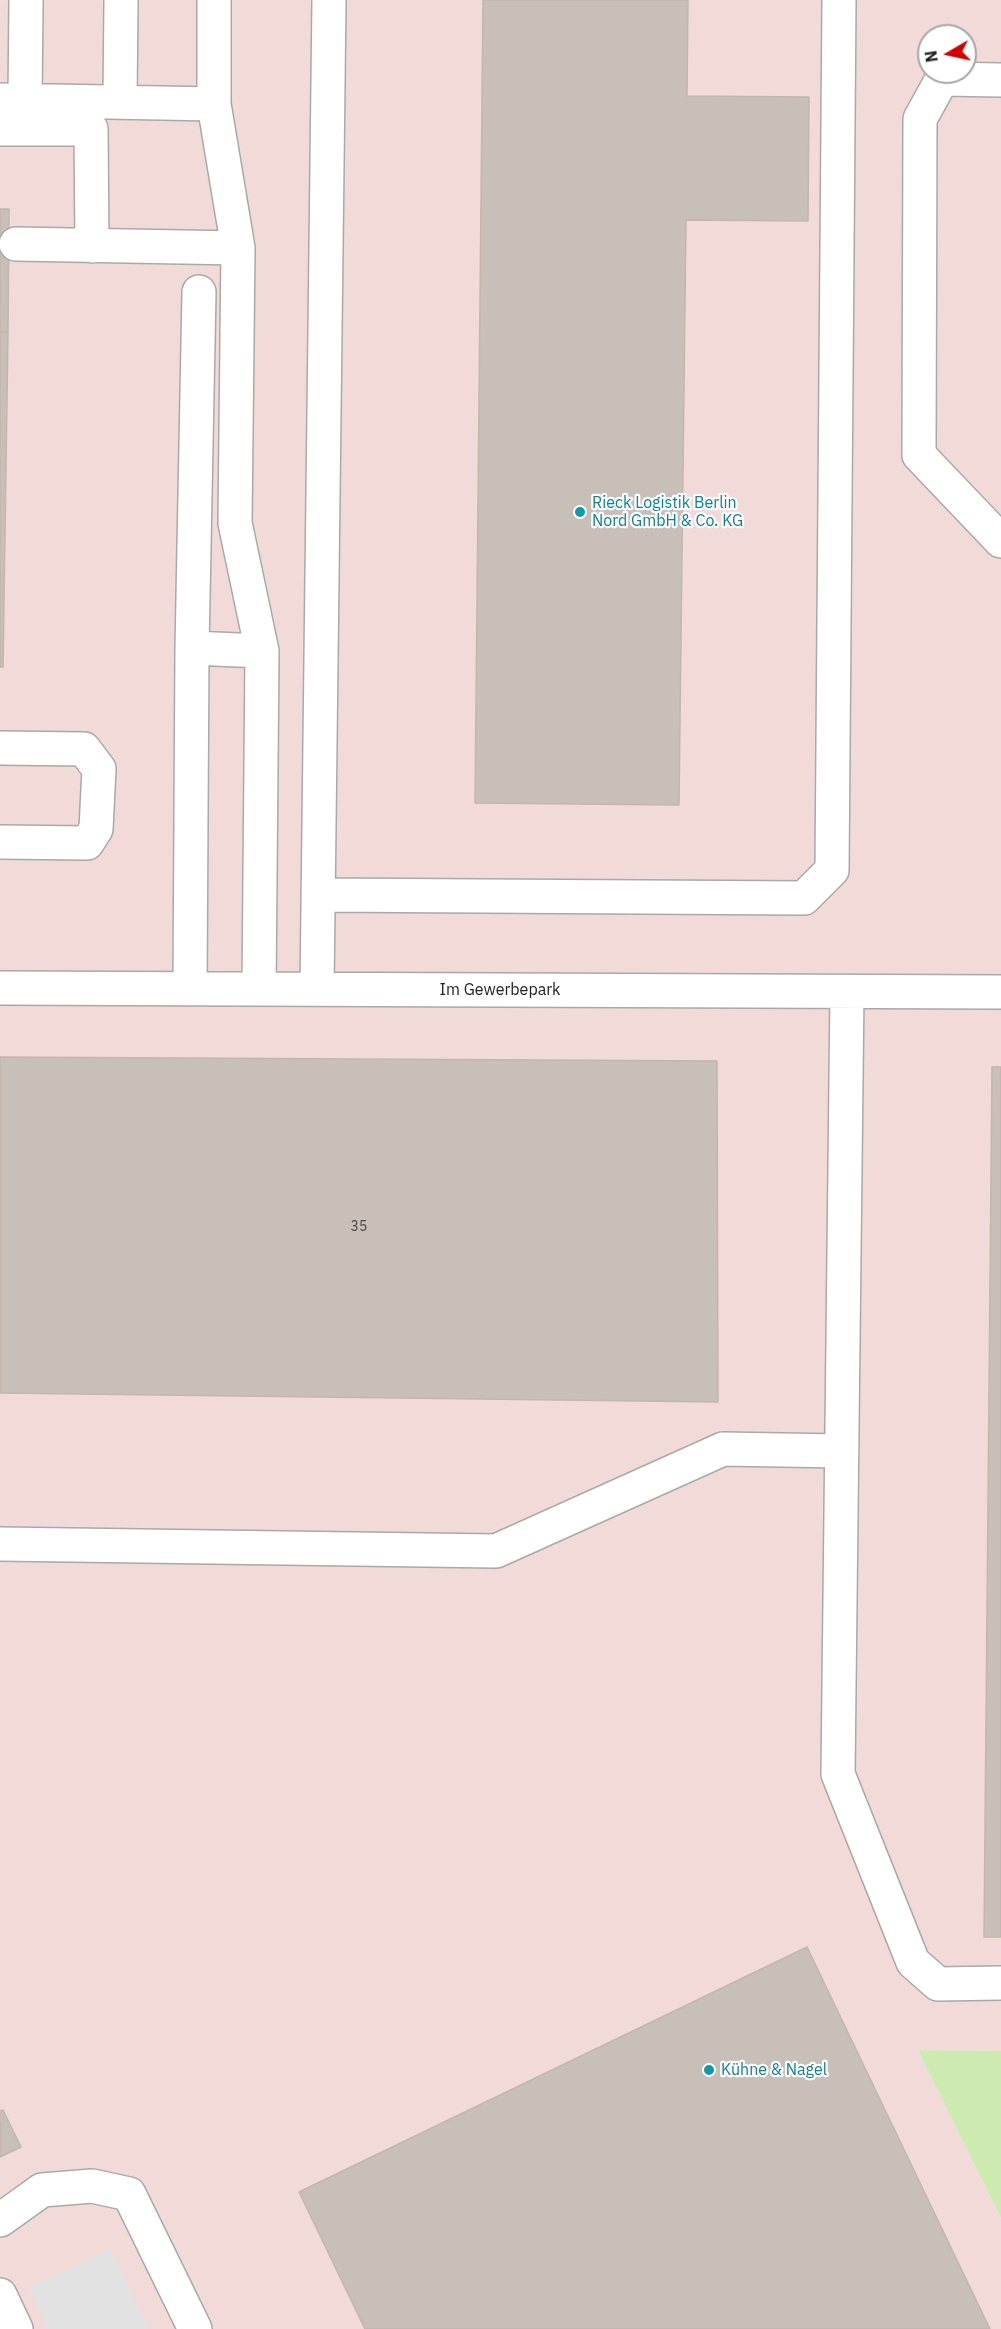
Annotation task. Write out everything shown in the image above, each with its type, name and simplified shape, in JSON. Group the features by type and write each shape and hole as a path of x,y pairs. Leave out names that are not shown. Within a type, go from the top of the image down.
{"street":[{"path":"26,0 12,100 214,104"},
{"path":"120,102 121,0"},
{"path":"214,0 214,104 238,248 235,523 262,651 259,989"},
{"path":"317,989 320,895 328,0"},
{"path":"320,895 804,897 832,870 839,0"},
{"path":"1001,80 942,79 920,119 919,455 1001,541"},
{"path":"0,129 91,129 92,246"},
{"path":"16,244 238,248"},
{"path":"190,988 192,648 199,292"},
{"path":"192,648 262,651"},
{"path":"0,748 84,748 99,769 96,829 87,843 0,842"},
{"name":"Im Gewerbepark","path":"0,988 1001,992"},
{"path":"847,992 838,1774 913,1962 938,1984 1001,1983"},
{"path":"0,1544 496,1551 723,1449 841,1451"},
{"path":"0,2220 42,2190 92,2186 129,2194 195,2329"},
{"path":"0,2295 16,2329"}],"shaded area":[{"path":"0,0 1001,0 1001,2051 918,2050 1001,2218 1001,2329 0,2329"},
{"path":"110,2249 149,2329 48,2329 28,2288"}],"green space":[{"path":"918,2050 1001,2051 1001,2218"}],"building":[{"name":"Rieck Logistik Berlin Nord GmbH & Co. KG","path":"483,0 688,0 687,96 809,97 808,221 686,220 679,805 475,803"},
{"path":"0,209 9,209 8,332 0,332"},
{"path":"0,332 8,332 3,667 0,667"},
{"path":"0,1057 717,1061 718,1402 0,1393"},
{"path":"992,1067 1001,1067 1001,1937 984,1937"},
{"name":"Kühne & Nagel","path":"807,1947 990,2329 365,2329 299,2192"},
{"path":"3,2110 21,2147 0,2157 0,2111"}],"place":[{"name":"Rieck Logistik Berlin Nord GmbH & Co. KG","path":"580,512"},
{"name":"Kühne & Nagel","path":"709,2070"}]}
